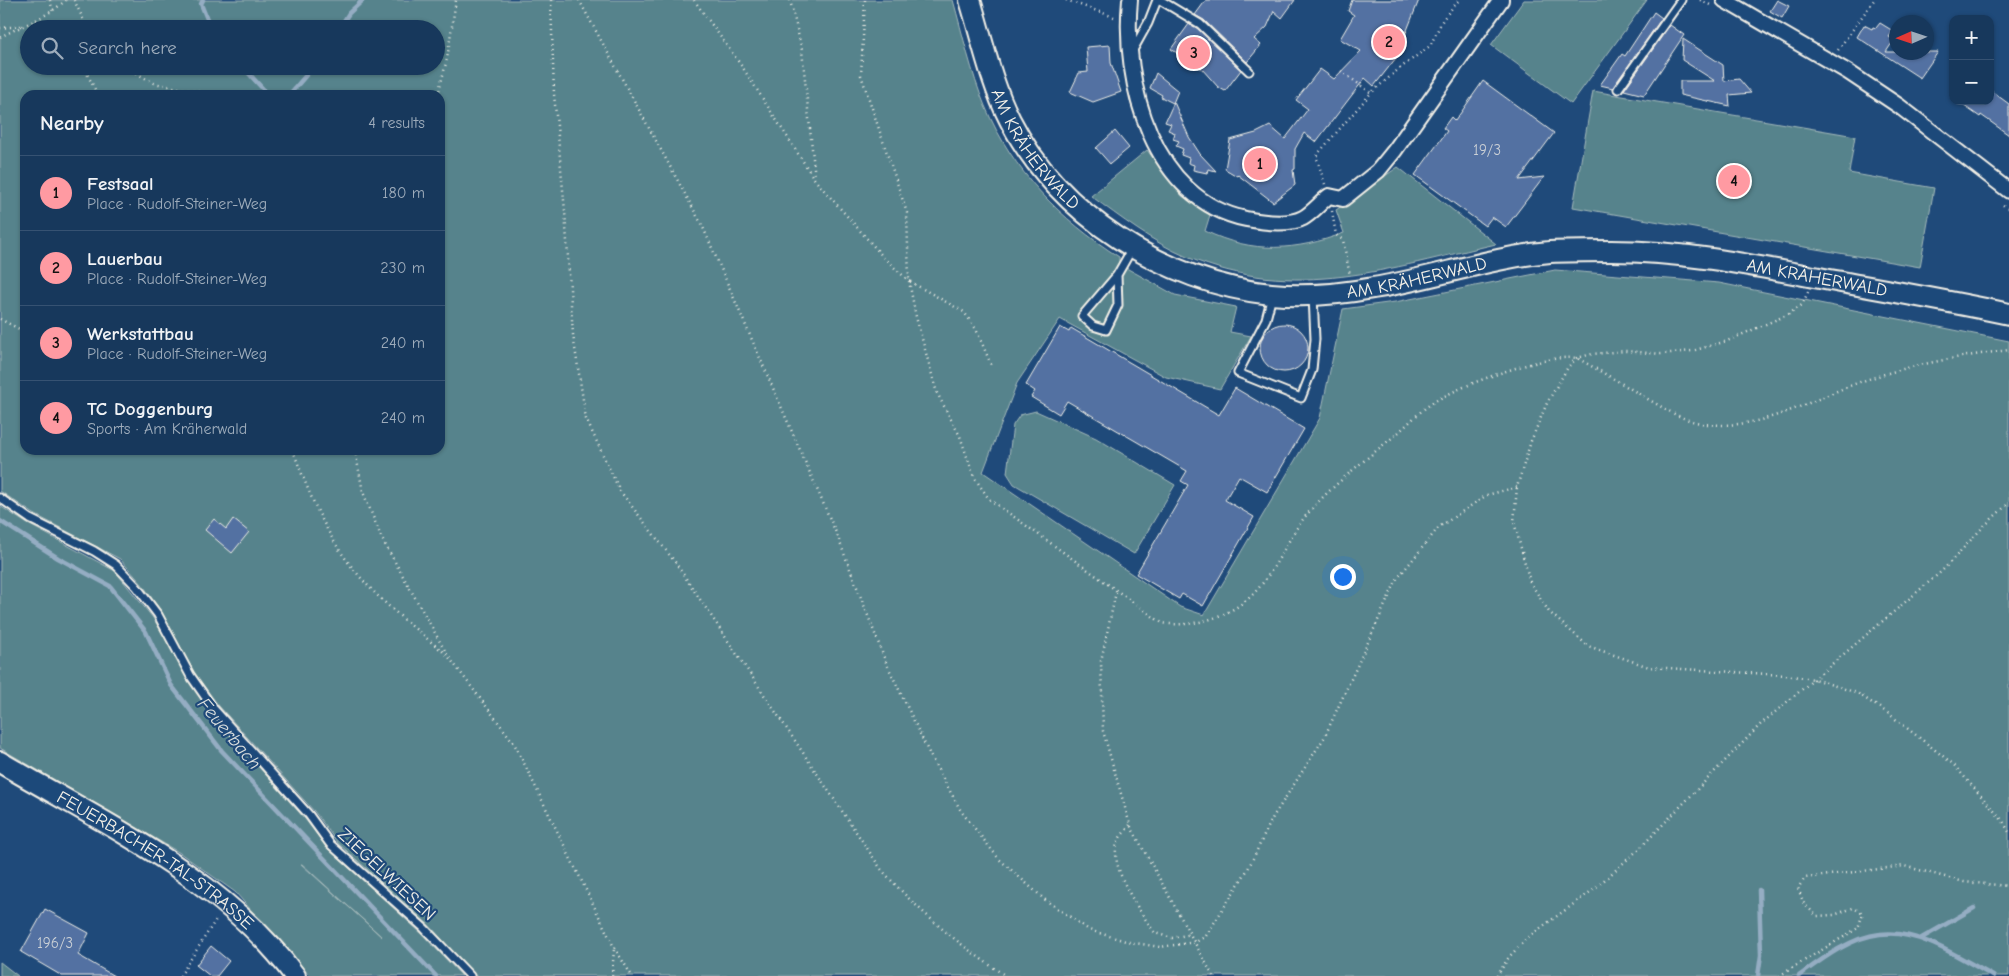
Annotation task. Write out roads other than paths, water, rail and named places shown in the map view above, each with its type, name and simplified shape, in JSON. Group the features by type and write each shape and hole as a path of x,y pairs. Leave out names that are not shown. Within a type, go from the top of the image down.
{"main road":[{"name":"AM KRÄHERWALD","path":"970,0 997,87 1010,120 1034,160 1076,205 1105,229 1187,273 1220,284 1273,294 1313,293 1374,288 1478,265 1549,252 1612,251 1669,253 1812,276 2009,314"},
{"name":"FEUERBACHER-TAL-STRASSE","path":"0,762 172,864 227,903 258,932 295,976"}],"street":[{"path":"1130,0 1128,20 1130,55 1139,99 1160,154 1175,176 1214,209 1251,220 1280,222 1302,218 1329,196 1343,199 1378,171 1395,150 1500,0"},
{"path":"1718,3 1830,61 1899,106 2009,191"}],"lane":[{"path":"1130,55 1159,0 1200,24 1249,71"},
{"path":"1618,89 1681,0"},
{"path":"1117,275 1118,305 1106,330 1093,326 1082,316 1117,275 1134,246"},
{"path":"1273,294 1266,319 1238,373 1301,398 1312,370 1315,339 1313,293"},
{"name":"ZIEGELWIESEN","path":"0,498 30,519 94,551 116,565 136,586 158,615 190,675 213,708 309,815 330,844 424,928 470,976"}],"waterway":[{"path":"203,0 201,4 207,20"},
{"path":"345,20 349,13 363,0"},
{"path":"250,75 264,90"},
{"path":"293,90 306,75"},
{"name":"Feuerbach","path":"0,521 58,558 110,586 146,632 171,685 222,751 436,976"},
{"path":"1758,976 1761,955 1759,890"},
{"path":"1920,939 1974,908"},
{"path":"1799,976 1848,944 1858,939 1880,934 1895,934 1924,940 1953,953 1993,976"}],"place":[{"name":"Lauerbau","path":"1389,42"},
{"name":"Werkstattbau","path":"1194,53"},
{"name":"Festsaal","path":"1260,164"},
{"name":"TC Doggenburg","path":"1734,181"}]}
